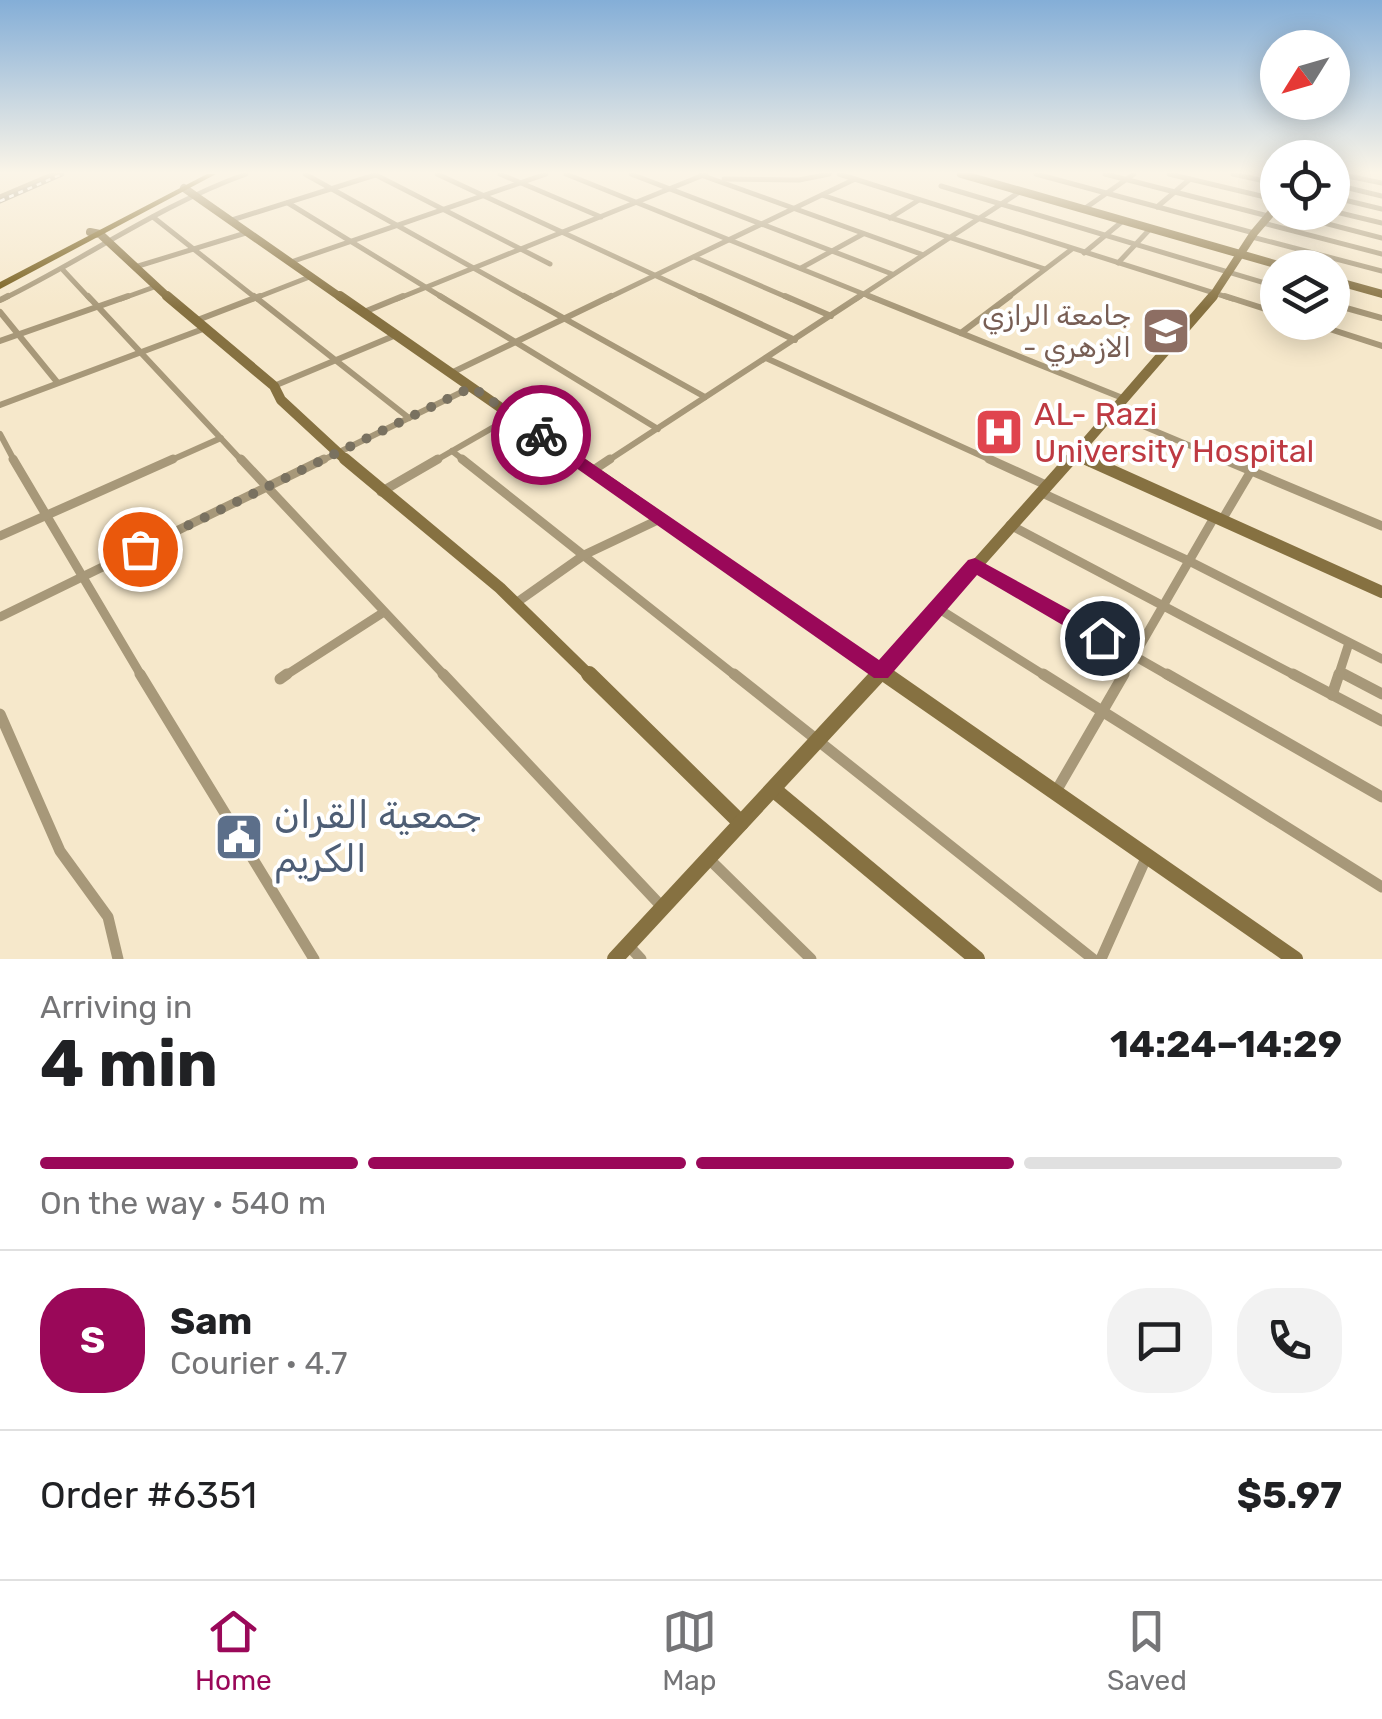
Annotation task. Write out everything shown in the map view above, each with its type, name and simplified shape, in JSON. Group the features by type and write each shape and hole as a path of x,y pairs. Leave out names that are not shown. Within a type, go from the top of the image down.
{"main road":[{"path":"0,278 100,236 129,219"},
{"path":"0,286 134,219"}],"street":[{"path":"0,300 62,270 100,236 148,219"},
{"path":"155,219 409,418"},
{"path":"232,220 236,219"},
{"path":"314,219 658,429"},
{"path":"387,219 706,396"},
{"path":"292,262 413,219"},
{"path":"462,219 550,264"},
{"path":"534,219 795,340"},
{"path":"364,312 596,219"},
{"path":"679,219 1125,398"},
{"path":"747,219 892,274"},
{"path":"451,373 772,219"},
{"path":"823,219 922,254"},
{"path":"892,219 1045,269"},
{"path":"592,471 977,219"},
{"path":"980,219 1260,307"},
{"path":"1049,219 1260,282"},
{"path":"1119,219 1260,260"},
{"path":"232,220 1295,959"},
{"path":"1084,253 1124,220"},
{"path":"1118,263 1151,228"},
{"path":"615,959 881,672 1112,413 1216,293 1260,228"},
{"path":"1288,230 1314,250"},
{"path":"1311,230 1382,254"},
{"path":"1341,230 1382,238"},
{"path":"135,267 249,232"},
{"path":"801,268 864,234"},
{"path":"100,236 274,386 281,400 381,492 516,604 742,823"},
{"path":"961,333 1072,249"},
{"path":"694,256 831,316"},
{"path":"1350,263 1382,272"},
{"path":"62,270 664,908"},
{"path":"0,406 140,352 256,297 312,276"},
{"path":"1350,285 1382,294"},
{"path":"0,341 157,286"},
{"path":"1350,309 1382,318"},
{"path":"0,312 57,382"},
{"path":"274,386 396,335"},
{"path":"1350,336 1382,346"},
{"path":"766,358 1043,488 1382,659"},
{"path":"0,616 472,387"},
{"path":"1112,413 1382,526"},
{"path":"381,492 513,416"},
{"path":"0,434 44,517 314,959"},
{"path":"0,536 221,438"},
{"path":"452,450 1093,959"},
{"path":"1074,454 1382,592"},
{"path":"1056,793 1189,561 1250,471"},
{"path":"516,604 584,554 660,519"},
{"path":"1010,525 1382,721"},
{"path":"975,565 1382,797"},
{"path":"936,607 1382,887"},
{"path":"280,679 384,612"},
{"path":"1332,694 1350,644"},
{"path":"1340,672 1382,694"},
{"path":"0,714 60,852 108,917 118,959"},
{"path":"772,789 977,959"},
{"path":"1100,959 1147,856"},
{"path":"708,858 811,959"},
{"path":"628,945 640,959"}],"way so far":[{"path":"140,549 472,387 541,435"}],"place":[{"name":"جامعة الرازي - الازهري","path":"1166,331"},
{"name":"AL- Razi University Hospital","path":"999,432"},
{"name":"جمعية القران الكريم","path":"239,837"}],"route":[{"path":"541,435 881,672 975,565 1102,638"}]}
